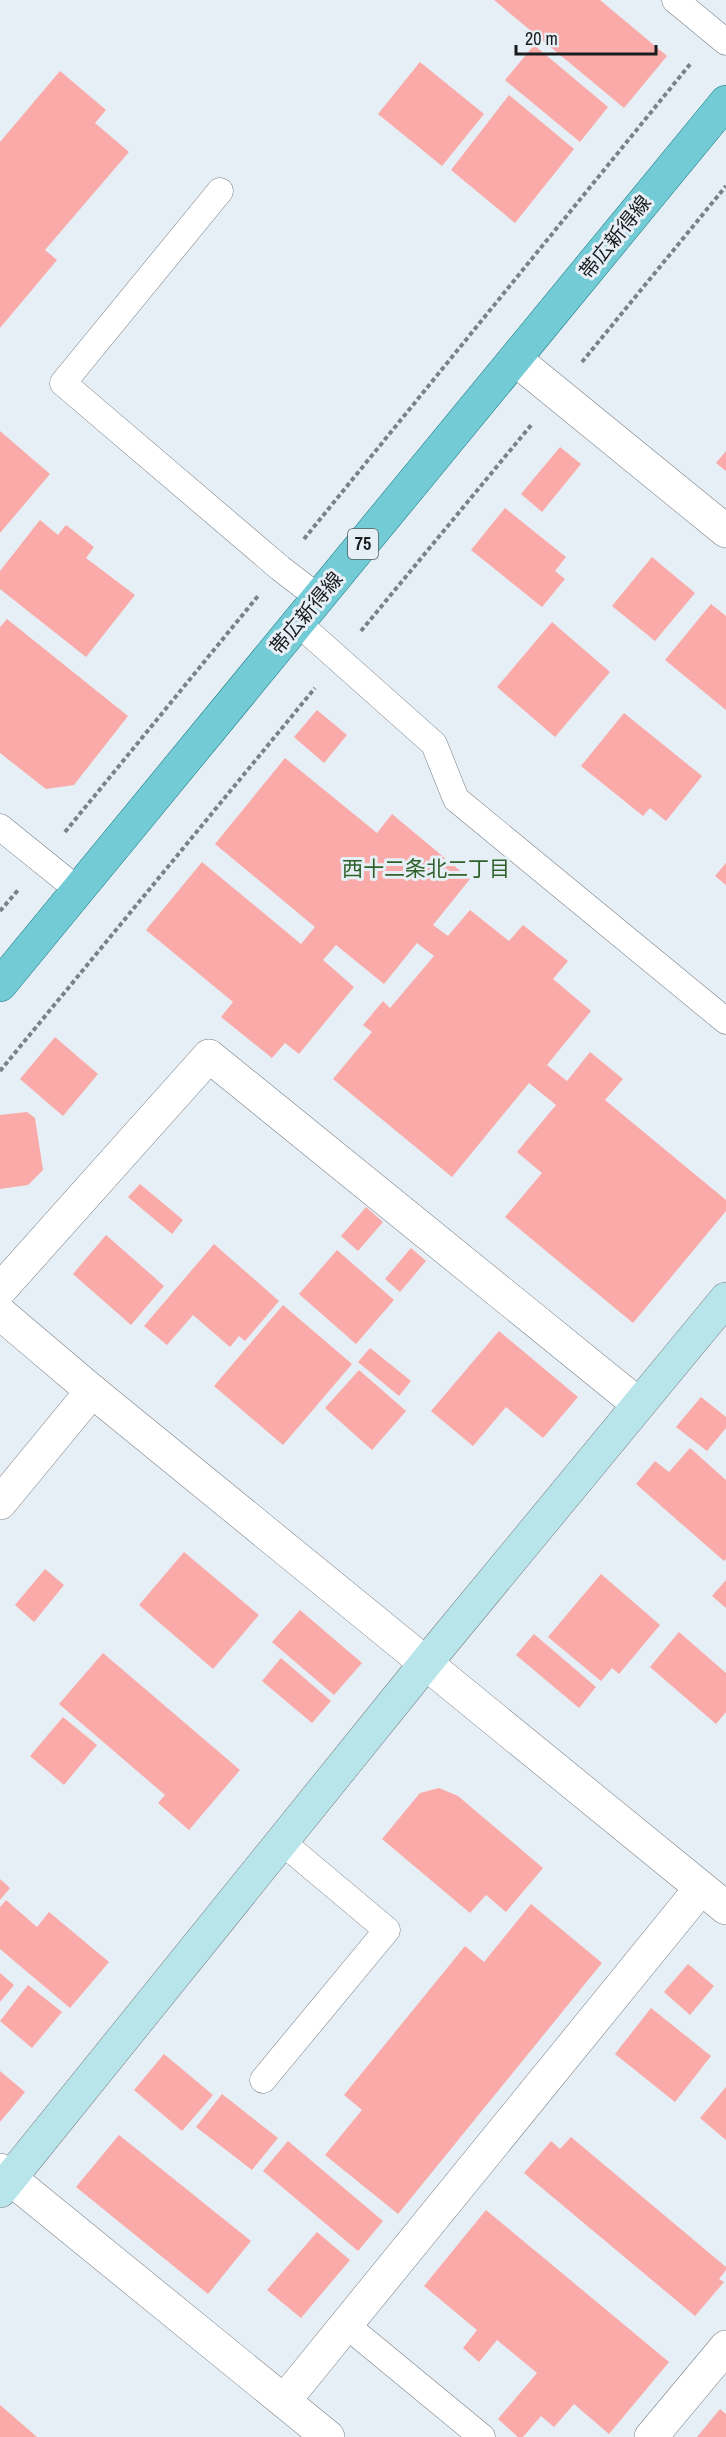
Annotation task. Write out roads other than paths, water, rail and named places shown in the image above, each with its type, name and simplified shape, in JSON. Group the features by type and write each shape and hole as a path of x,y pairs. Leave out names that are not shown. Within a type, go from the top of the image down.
{"main road":[{"name":"帯広新得線","path":"0,985 726,102"}],"street":[{"path":"515,359 726,531"},
{"path":"0,1290 209,1056 638,1404"},
{"path":"328,2437 3,2180 282,1842 638,1404 722,1312"},
{"path":"0,1313 425,1664 726,1908"},
{"path":"0,1503 92,1391"},
{"path":"284,2401 701,1888"},
{"path":"651,2437 726,2347"}],"lane":[{"path":"675,0 721,38"},
{"path":"220,191 63,383 280,568 319,598"},
{"path":"298,623 434,744 456,799 726,1021"},
{"path":"0,827 78,890"},
{"path":"263,2080 387,1930 282,1842"},
{"path":"346,2325 482,2437"}],"district":[{"name":"西十二条北二丁目","path":"426,869"}]}
